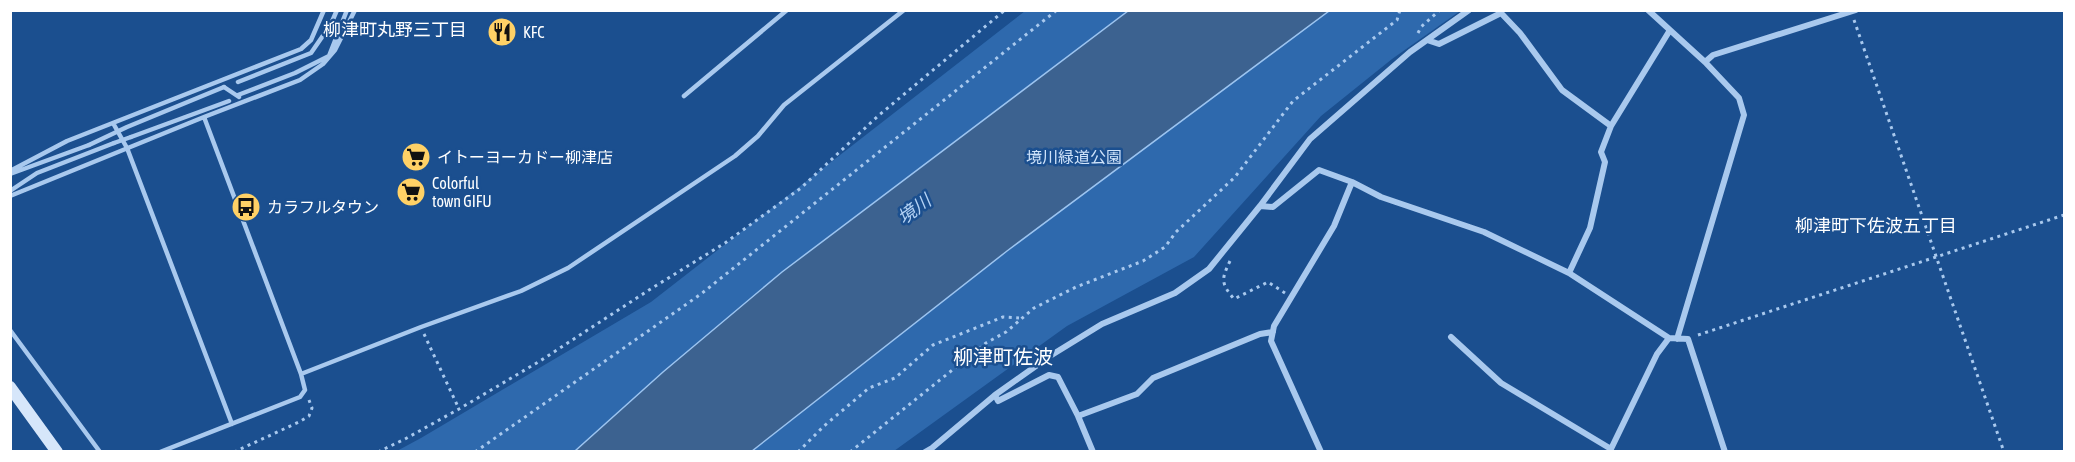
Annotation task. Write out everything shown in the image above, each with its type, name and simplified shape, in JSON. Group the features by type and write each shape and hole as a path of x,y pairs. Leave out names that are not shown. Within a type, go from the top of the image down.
{"main road":[{"path":"10,387 57,452"}],"street":[{"path":"925,452 950,434 995,395 1050,356 1102,324 1175,293 1209,269 1310,139 1410,52 1469,10"},
{"path":"1648,10 1705,62 1739,98 1744,115 1677,339"},
{"path":"1705,62 1713,55 1853,11"},
{"path":"1427,40 1439,44 1501,13 1520,33 1562,90 1611,126"},
{"path":"1569,273 1590,228 1605,162 1601,152 1611,126 1670,30"},
{"path":"1260,206 1273,207 1319,171 1352,182 1381,197 1484,232 1569,273 1669,338 1688,339 1725,452"},
{"path":"1322,452 1271,341 1272,332 1334,226 1352,182"},
{"path":"1078,416 1137,394 1153,378 1260,334 1272,332"},
{"path":"1451,337 1501,383 1610,450 1657,354 1669,338"},
{"path":"995,395 998,401 1049,375 1058,377 1093,452"}],"lane":[{"path":"10,172 67,141 301,49 310,40 324,10"},
{"path":"238,82 311,53 331,24 337,10"},
{"path":"238,95 295,73 328,56 347,10"},
{"path":"10,196 300,80 323,64 335,50 355,10"},
{"path":"684,96 787,10"},
{"path":"301,374 521,291 568,268 735,156 758,136 784,105 904,10"},
{"path":"10,172 89,145 224,87 238,95 240,102"},
{"path":"10,191 37,173 229,101"},
{"path":"160,452 300,397 305,390 301,374 204,117"},
{"path":"113,123 127,148 232,424"},
{"path":"10,330 100,452"}],"path":[{"path":"378,452 459,409 540,361 744,229 801,188 878,116 1005,10"},
{"path":"475,452 701,294 1057,10"},
{"path":"850,452 986,343 1006,332 1034,308 1076,287 1143,261 1165,247 1176,232 1235,177 1293,101 1397,20 1400,10"},
{"path":"1853,11 2004,452"},
{"path":"1688,339 2064,215"},
{"path":"1234,237 1238,243 1223,275 1224,287 1233,299 1268,282 1291,297"},
{"path":"798,452 824,426 869,388 895,378 933,345 1003,317 1021,318"},
{"path":"421,327 459,409"},
{"path":"234,452 309,416 312,408 309,400"}],"green space":[{"name":"境川緑道公園","path":"1025,11 1460,11 1392,59 1321,116 1194,257 1067,326 894,451 395,452 651,302"}],"water":[{"name":"境川","path":"1128,11 1329,11 1007,251 752,451 575,451 663,372 782,272"}],"place":[{"name":"KFC","path":"502,32"},
{"name":"イトーヨーカドー柳津店","path":"416,157"},
{"name":"Colorful town GIFU","path":"411,192"},
{"name":"カラフルタウン","path":"246,207"}],"district":[{"name":"柳津町丸野三丁目","path":"395,29"},
{"name":"柳津町下佐波五丁目","path":"1876,225"},
{"name":"柳津町佐波","path":"1003,356"}]}
